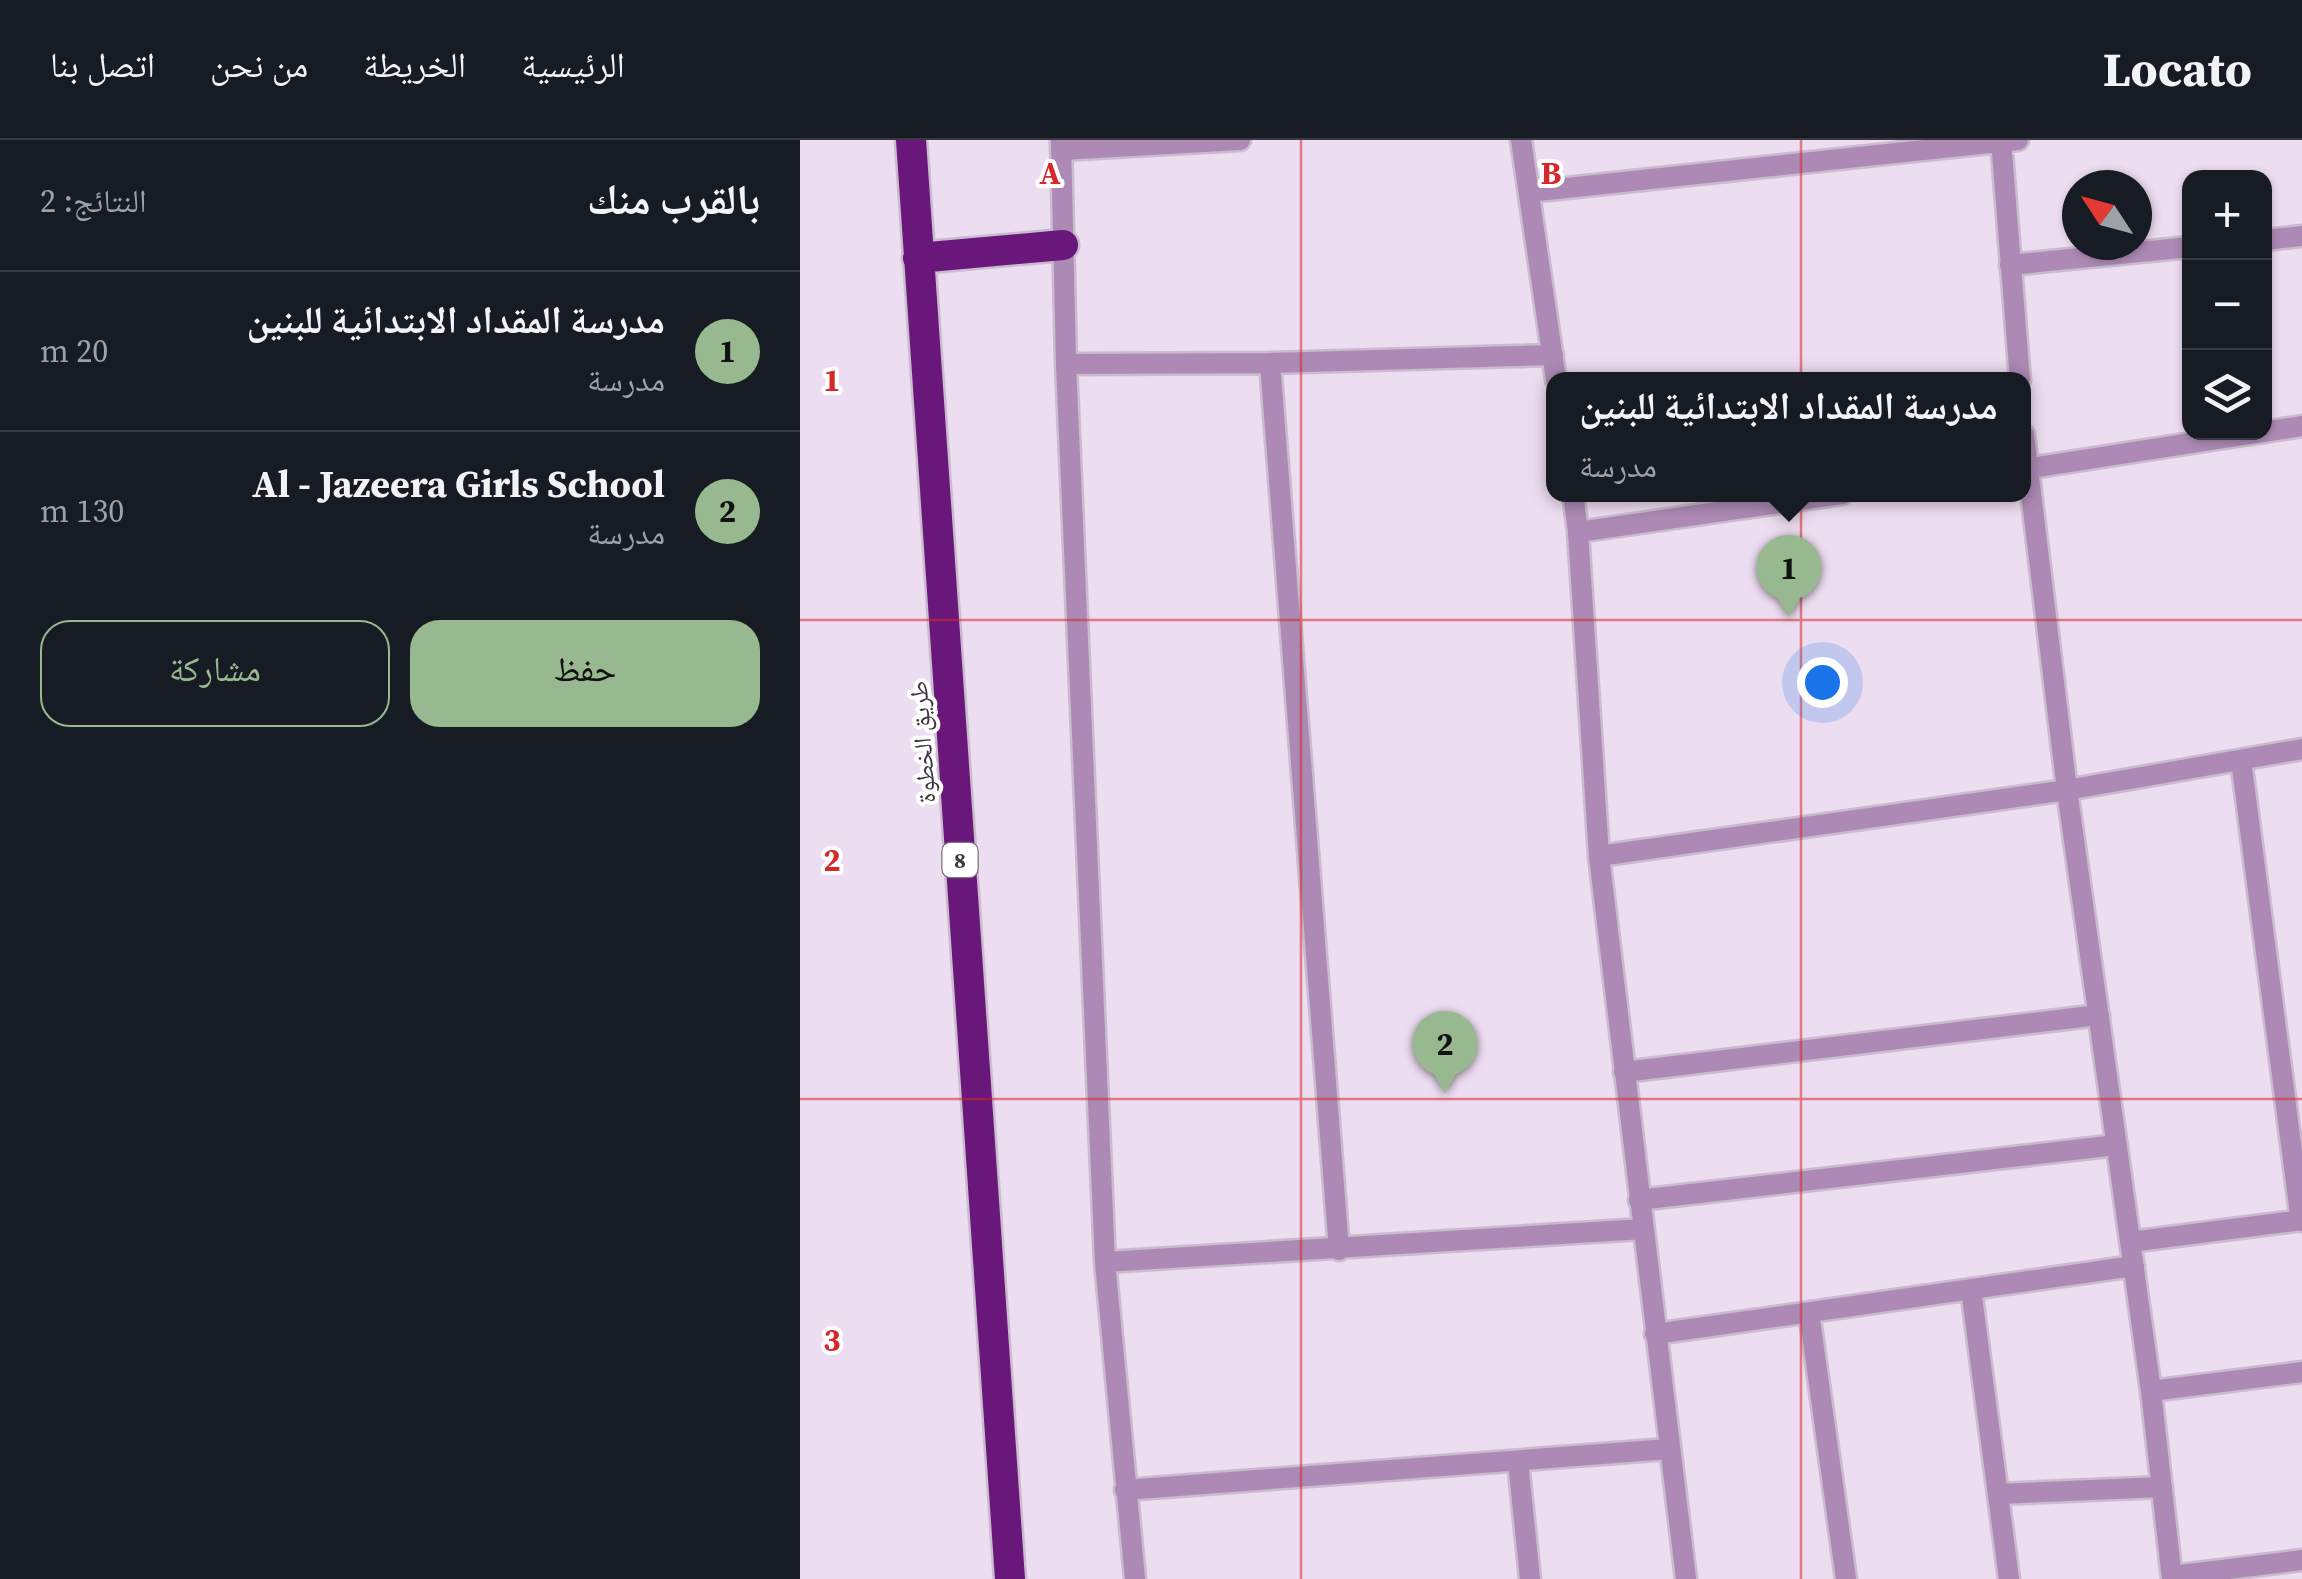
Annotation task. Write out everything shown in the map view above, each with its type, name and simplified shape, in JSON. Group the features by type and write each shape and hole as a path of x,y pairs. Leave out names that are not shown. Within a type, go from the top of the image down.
{"highway":[{"name":"طريق الخطوة","path":"911,140 1010,1579"},
{"path":"918,258 1064,245"}],"street":[{"path":"1135,1579 1105,1262 1066,364 1061,145 1240,140"},
{"path":"1521,140 1555,372"},
{"path":"1528,192 2007,141 2010,265 2019,372"},
{"path":"2272,239 2302,236"},
{"path":"2010,265 2182,248"},
{"path":"1066,364 1270,364 1552,355"},
{"path":"1270,364 1339,1250"},
{"path":"2272,431 2302,426"},
{"path":"2031,468 2212,440"},
{"path":"1574,502 1600,856 1686,1579"},
{"path":"1578,532 1786,502"},
{"path":"2029,502 2151,1391 2172,1578 2302,1560"},
{"path":"1600,856 2067,790 2302,749"},
{"path":"2130,1242 2301,1220 2241,760"},
{"path":"1624,1072 2099,1016"},
{"path":"1639,1200 2116,1146"},
{"path":"1105,1262 1643,1229"},
{"path":"1655,1334 2134,1266"},
{"path":"1971,1289 2009,1579"},
{"path":"1809,1312 1846,1579"},
{"path":"2151,1391 2302,1372"},
{"path":"1125,1490 1668,1449"},
{"path":"1518,1460 1530,1579"},
{"path":"1998,1494 2162,1487"}],"place":[{"name":"مدرسة المقداد الابتدائية للبنين","path":"1789,617"},
{"name":"Al - Jazeera Girls School","path":"1445,1093"}]}
